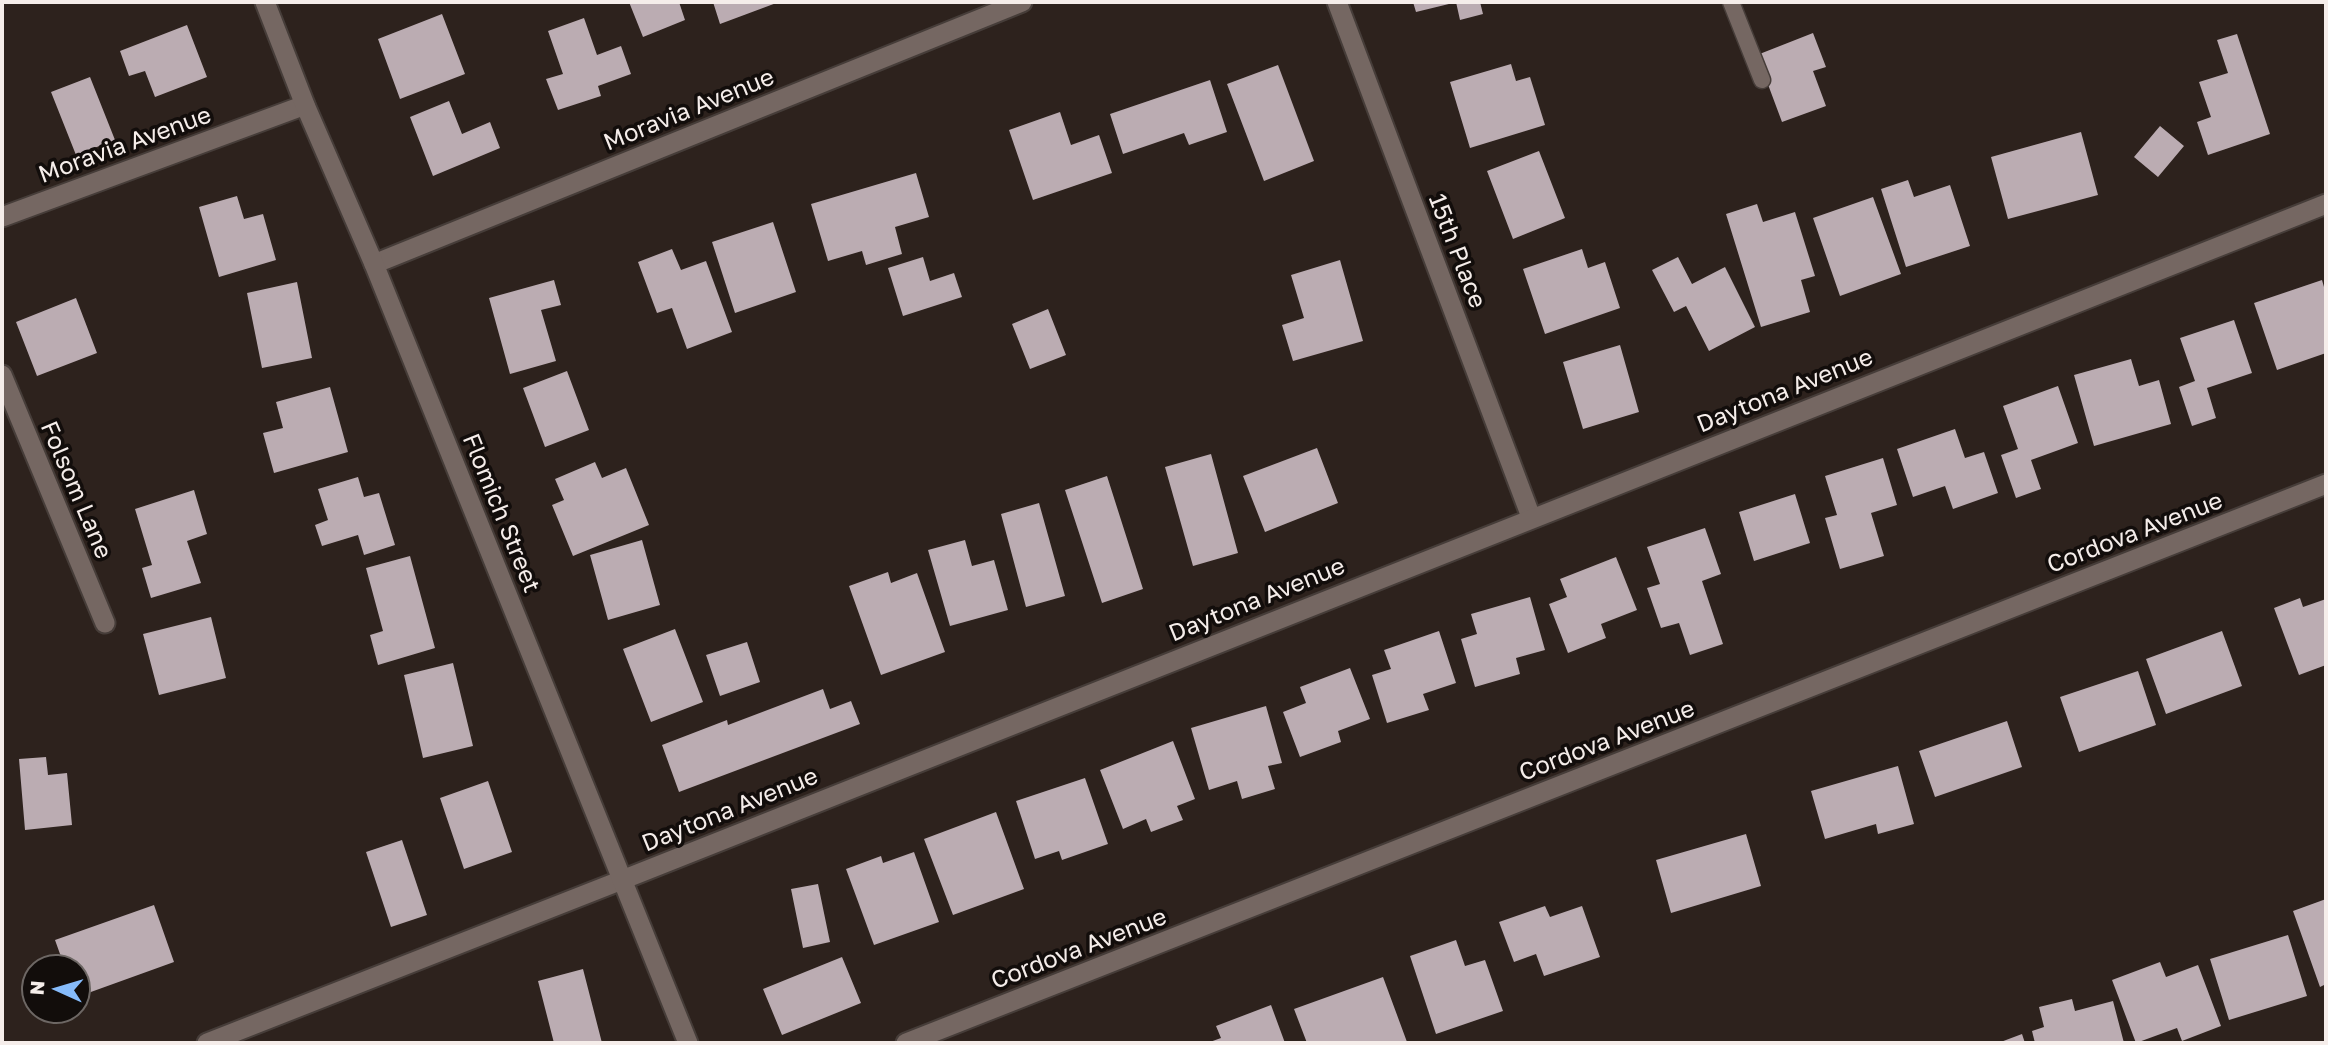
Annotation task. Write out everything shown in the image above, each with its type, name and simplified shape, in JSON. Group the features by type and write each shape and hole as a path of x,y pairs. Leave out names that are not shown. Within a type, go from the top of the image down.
{"street":[{"name":"Flomich Street","path":"265,2 305,105 374,264 688,1043"},
{"name":"Moravia Avenue","path":"374,264 1022,2"},
{"name":"15th Place","path":"1337,2 1531,517"},
{"name":"Moravia Avenue","path":"2,217 305,105"},
{"name":"Daytona Avenue","path":"207,1043 2326,204"},
{"name":"Folsom Lane","path":"2,375 105,623"},
{"name":"Cordova Avenue","path":"906,1043 2326,484"}],"lane":[{"path":"1731,2 1762,80"}],"building":[{"path":"629,2 679,2 685,20 643,37"},
{"path":"713,2 779,2 720,24"},
{"path":"1413,2 1453,2 1453,3 1416,12"},
{"path":"1456,2 1480,2 1483,14 1460,20"},
{"path":"442,14 465,74 400,99 378,39"},
{"path":"584,18 597,55 621,46 631,74 598,86 601,96 558,110 546,79 563,74 548,31"},
{"path":"187,25 207,77 155,97 145,71 129,76 120,51"},
{"path":"1813,33 1826,67 1813,71 1826,106 1782,122 1757,55"},
{"path":"2237,34 2270,134 2208,155 2197,122 2211,117 2199,82 2228,73 2217,40"},
{"path":"1511,64 1516,81 1530,77 1545,125 1470,148 1450,82"},
{"path":"1278,65 1314,161 1264,181 1227,84"},
{"path":"90,77 115,140 76,155 51,92"},
{"path":"1210,80 1227,132 1189,145 1184,133 1123,154 1110,114"},
{"path":"449,101 462,134 490,122 500,148 433,176 410,117"},
{"path":"1060,112 1071,145 1099,135 1112,173 1033,200 1009,130"},
{"path":"2160,126 2184,146 2158,177 2134,157"},
{"path":"2081,132 2098,195 2008,219 1991,157"},
{"path":"1539,151 1565,218 1513,239 1487,171"},
{"path":"916,173 929,217 895,227 902,254 866,265 862,251 828,261 811,204"},
{"path":"1908,180 1914,197 1950,185 1970,246 1906,267 1881,189"},
{"path":"237,196 244,219 263,214 276,260 219,277 199,207"},
{"path":"1873,197 1901,274 1840,296 1813,218"},
{"path":"1757,204 1763,222 1795,212 1815,276 1801,280 1810,312 1761,327 1726,214"},
{"path":"773,222 796,292 735,313 712,242"},
{"path":"672,249 681,270 706,261 732,332 687,349 672,308 657,313 638,262"},
{"path":"1582,249 1588,268 1605,262 1620,308 1545,334 1523,269"},
{"path":"923,257 930,281 954,273 962,297 903,316 888,268"},
{"path":"1678,257 1692,284 1725,267 1755,327 1709,351 1686,306 1674,312 1652,270"},
{"path":"1340,260 1363,341 1293,361 1282,325 1304,318 1291,275"},
{"path":"554,280 561,305 541,310 556,361 510,374 489,298"},
{"path":"2322,280 2326,294 2326,353 2277,370 2254,303"},
{"path":"297,282 312,358 262,368 247,293"},
{"path":"76,298 97,353 37,376 16,322"},
{"path":"1048,309 1066,355 1030,369 1012,324"},
{"path":"2234,320 2252,373 2207,388 2216,418 2192,426 2179,387 2195,381 2180,338"},
{"path":"1620,345 1639,412 1583,429 1563,362"},
{"path":"2131,359 2139,386 2159,380 2171,424 2094,446 2074,375"},
{"path":"567,371 589,430 545,447 523,388"},
{"path":"2058,386 2078,443 2031,460 2041,489 2016,498 2001,455 2018,449 2003,406"},
{"path":"330,387 348,452 274,473 263,433 283,428 276,402"},
{"path":"1955,429 1965,458 1984,452 1998,493 1953,509 1945,486 1913,497 1897,449"},
{"path":"1317,448 1338,503 1265,532 1243,476"},
{"path":"1211,454 1238,553 1193,566 1165,467"},
{"path":"1883,458 1897,505 1871,513 1884,556 1840,569 1825,518 1837,515 1825,476"},
{"path":"595,462 602,478 626,468 649,525 573,556 552,505 564,500 555,479"},
{"path":"1107,476 1143,589 1102,603 1065,490"},
{"path":"358,477 364,497 379,493 395,545 364,555 358,535 322,546 315,525 328,520 318,489"},
{"path":"194,490 207,534 187,541 201,583 151,598 142,568 152,565 135,509"},
{"path":"1795,494 1810,543 1754,561 1739,512"},
{"path":"1039,503 1065,596 1026,607 1001,514"},
{"path":"1705,528 1721,574 1702,581 1723,644 1690,655 1679,623 1661,628 1647,588 1660,584 1647,547"},
{"path":"642,540 660,605 608,620 590,555"},
{"path":"965,540 972,566 994,560 1008,610 950,626 928,550"},
{"path":"410,556 435,648 378,665 370,635 383,631 366,568"},
{"path":"1616,557 1637,610 1601,624 1606,638 1568,653 1549,604 1567,597 1560,579"},
{"path":"888,572 891,583 917,573 945,652 881,675 849,586"},
{"path":"1530,597 1545,650 1516,658 1520,674 1475,687 1461,639 1477,634 1471,614"},
{"path":"2300,598 2303,607 2326,599 2326,665 2299,675 2274,608"},
{"path":"211,617 226,678 159,695 143,634"},
{"path":"675,629 703,702 651,722 623,649"},
{"path":"1439,631 1456,683 1423,694 1429,710 1387,723 1372,675 1391,669 1384,650"},
{"path":"2222,631 2242,686 2166,714 2146,659"},
{"path":"747,642 760,682 720,696 706,655"},
{"path":"453,663 473,746 423,758 404,675"},
{"path":"1350,668 1370,719 1338,731 1341,742 1300,757 1283,712 1306,703 1300,687"},
{"path":"2138,671 2156,725 2079,752 2060,697"},
{"path":"823,689 830,709 851,701 860,724 679,792 662,745 727,720 728,725"},
{"path":"1266,706 1282,763 1268,766 1275,789 1242,799 1237,781 1209,790 1191,728"},
{"path":"2007,721 2022,767 1935,797 1919,751"},
{"path":"1173,741 1195,799 1177,806 1183,820 1151,832 1146,819 1123,829 1100,770"},
{"path":"46,757 48,775 67,773 72,825 25,830 19,759"},
{"path":"1898,766 1914,824 1878,834 1876,824 1825,839 1811,791"},
{"path":"1085,778 1108,844 1062,860 1059,851 1035,859 1016,801"},
{"path":"488,781 512,852 464,869 440,798"},
{"path":"996,812 1024,889 953,915 924,839"},
{"path":"1746,834 1761,886 1671,913 1656,860"},
{"path":"402,840 427,915 391,927 366,852"},
{"path":"914,852 939,922 874,945 846,869 881,856 883,863"},
{"path":"818,884 830,942 803,948 791,889"},
{"path":"2326,899 2326,984 2320,987 2293,911"},
{"path":"154,905 174,962 91,992 91,954 60,954 55,940"},
{"path":"1545,906 1550,917 1582,906 1600,957 1544,976 1536,954 1514,962 1499,922"},
{"path":"2288,935 2307,996 2229,1020 2210,959"},
{"path":"1456,940 1465,966 1485,960 1503,1011 1436,1034 1410,956"},
{"path":"842,957 861,1003 782,1035 763,989"},
{"path":"2160,962 2166,977 2198,965 2221,1026 2182,1041 2177,1028 2136,1043 2112,980"},
{"path":"583,969 602,1043 554,1043 538,981"},
{"path":"1383,977 1407,1042 1307,1043 1294,1009"},
{"path":"2072,999 2075,1011 2113,1001 2124,1043 2035,1043 2032,1031 2044,1027 2039,1007"},
{"path":"1271,1005 1285,1043 1207,1043 1221,1038 1216,1026"},
{"path":"2022,1034 2025,1043 1998,1043"}]}
